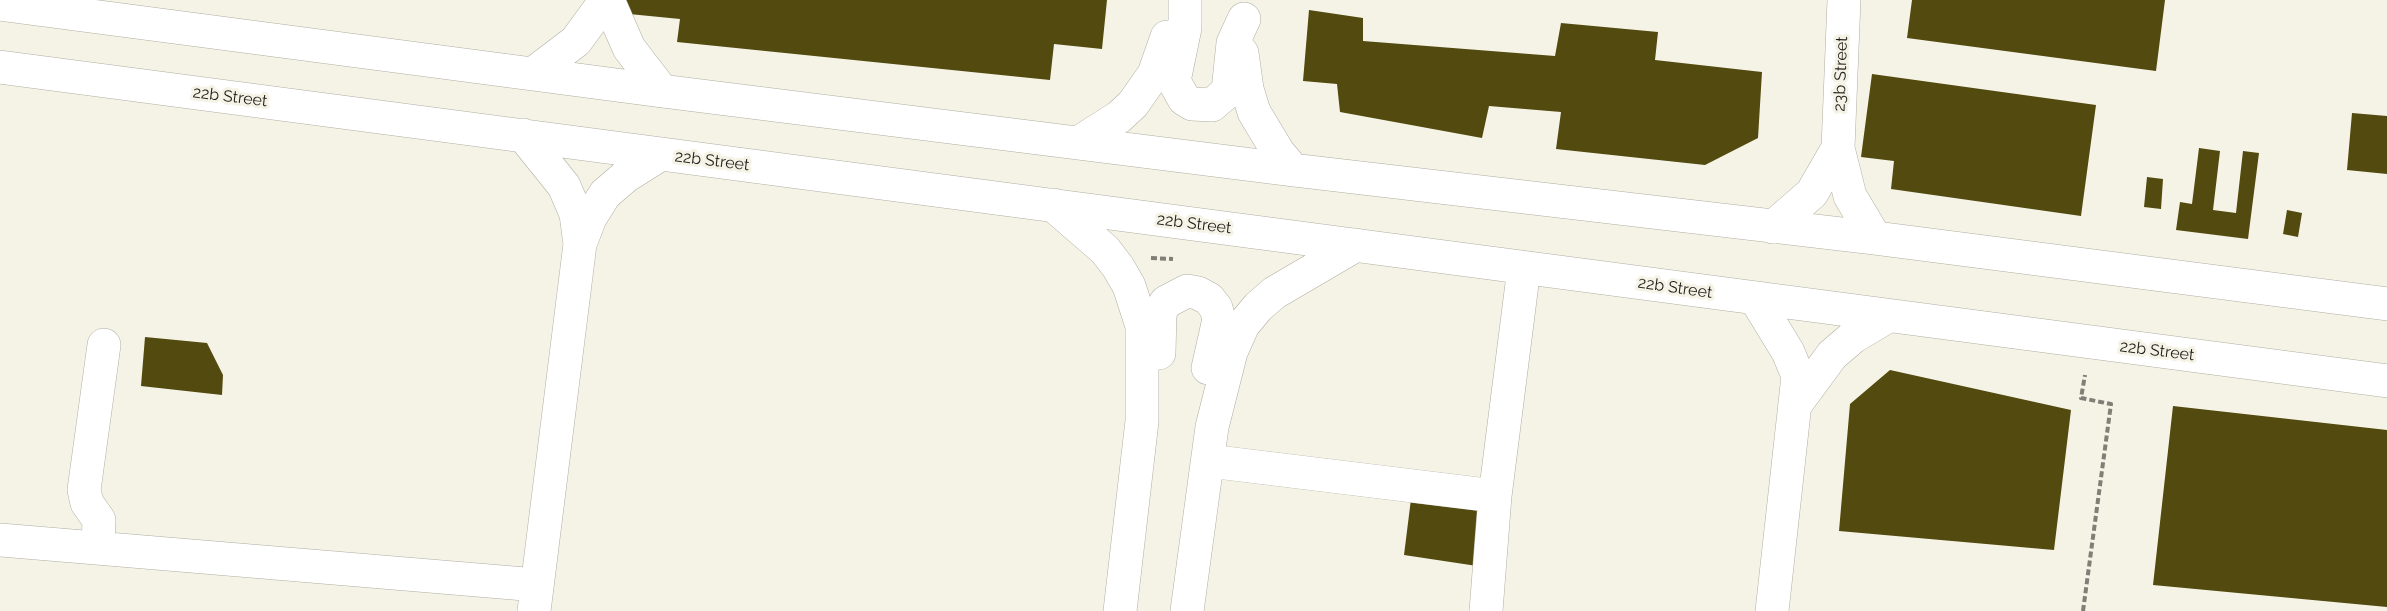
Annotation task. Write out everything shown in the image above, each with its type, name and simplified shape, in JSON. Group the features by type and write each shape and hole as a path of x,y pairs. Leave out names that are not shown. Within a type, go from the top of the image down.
{"street":[{"path":"534,73 576,41 607,0 629,48 662,91"},
{"path":"1078,143 1119,117 1144,90 1161,56 1172,0"},
{"path":"1185,0 1185,28 1174,81 1184,99 1192,104 1212,105 1228,91 1233,43 1246,10"},
{"name":"23b Street","path":"1844,0 1838,148 1850,196 1875,238"},
{"path":"9,3 662,91 1293,170 1875,238 2387,304"},
{"path":"1246,10 1243,66 1254,112 1272,142 1293,170"},
{"name":"22b Street","path":"8,74 523,135 2387,381"},
{"path":"523,135 564,186 576,214 580,244"},
{"name":"23b Street","path":"1773,226 1812,192 1838,148"},
{"path":"0,540 98,548 535,598 580,244 590,218 605,194 626,176 661,154"},
{"path":"1053,206 1105,250 1129,286 1142,326 1142,421 1120,611"},
{"path":"1187,611 1212,427 1231,352 1243,325 1258,307 1295,279 1356,245"},
{"path":"1486,611 1495,496 1524,268"},
{"path":"1142,421 1150,411 1158,388 1160,312 1166,302 1186,291 1198,293 1209,299 1216,308 1219,319 1202,394 1202,406 1212,427"},
{"path":"1755,298 1788,352 1798,376 1773,611"},
{"path":"1796,404 1832,355 1853,337 1888,316"},
{"path":"98,548 99,520 87,503 84,490 104,345"},
{"path":"1209,461 1495,496"}],"path":[{"path":"2084,611 2111,404 2081,398 2085,372"}],"building":[{"path":"620,0 1107,0 1102,49 1054,44 1050,80 677,42 680,19 619,13"},
{"path":"1912,0 2165,0 2156,71 1907,38"},
{"path":"1309,10 1363,18 1363,41 1555,56 1561,23 1658,32 1655,60 1762,72 1758,138 1705,165 1556,149 1561,112 1489,106 1482,138 1340,112 1337,84 1303,81"},
{"path":"1872,74 2096,105 2081,216 1891,189 1894,161 1861,157"},
{"path":"2352,113 2387,116 2387,174 2347,170"},
{"path":"2199,148 2220,151 2213,210 2236,213 2243,151 2259,153 2248,239 2176,230 2180,202 2192,204"},
{"path":"2147,177 2163,179 2161,209 2144,207"},
{"path":"2287,210 2302,213 2298,237 2283,234"},
{"path":"145,337 207,343 223,375 222,395 141,386"},
{"path":"1890,370 2071,410 2054,550 1839,531 1850,404"},
{"path":"2173,406 2387,430 2387,607 2153,585"},
{"path":"1411,499 1485,509 1477,566 1404,555"}]}
